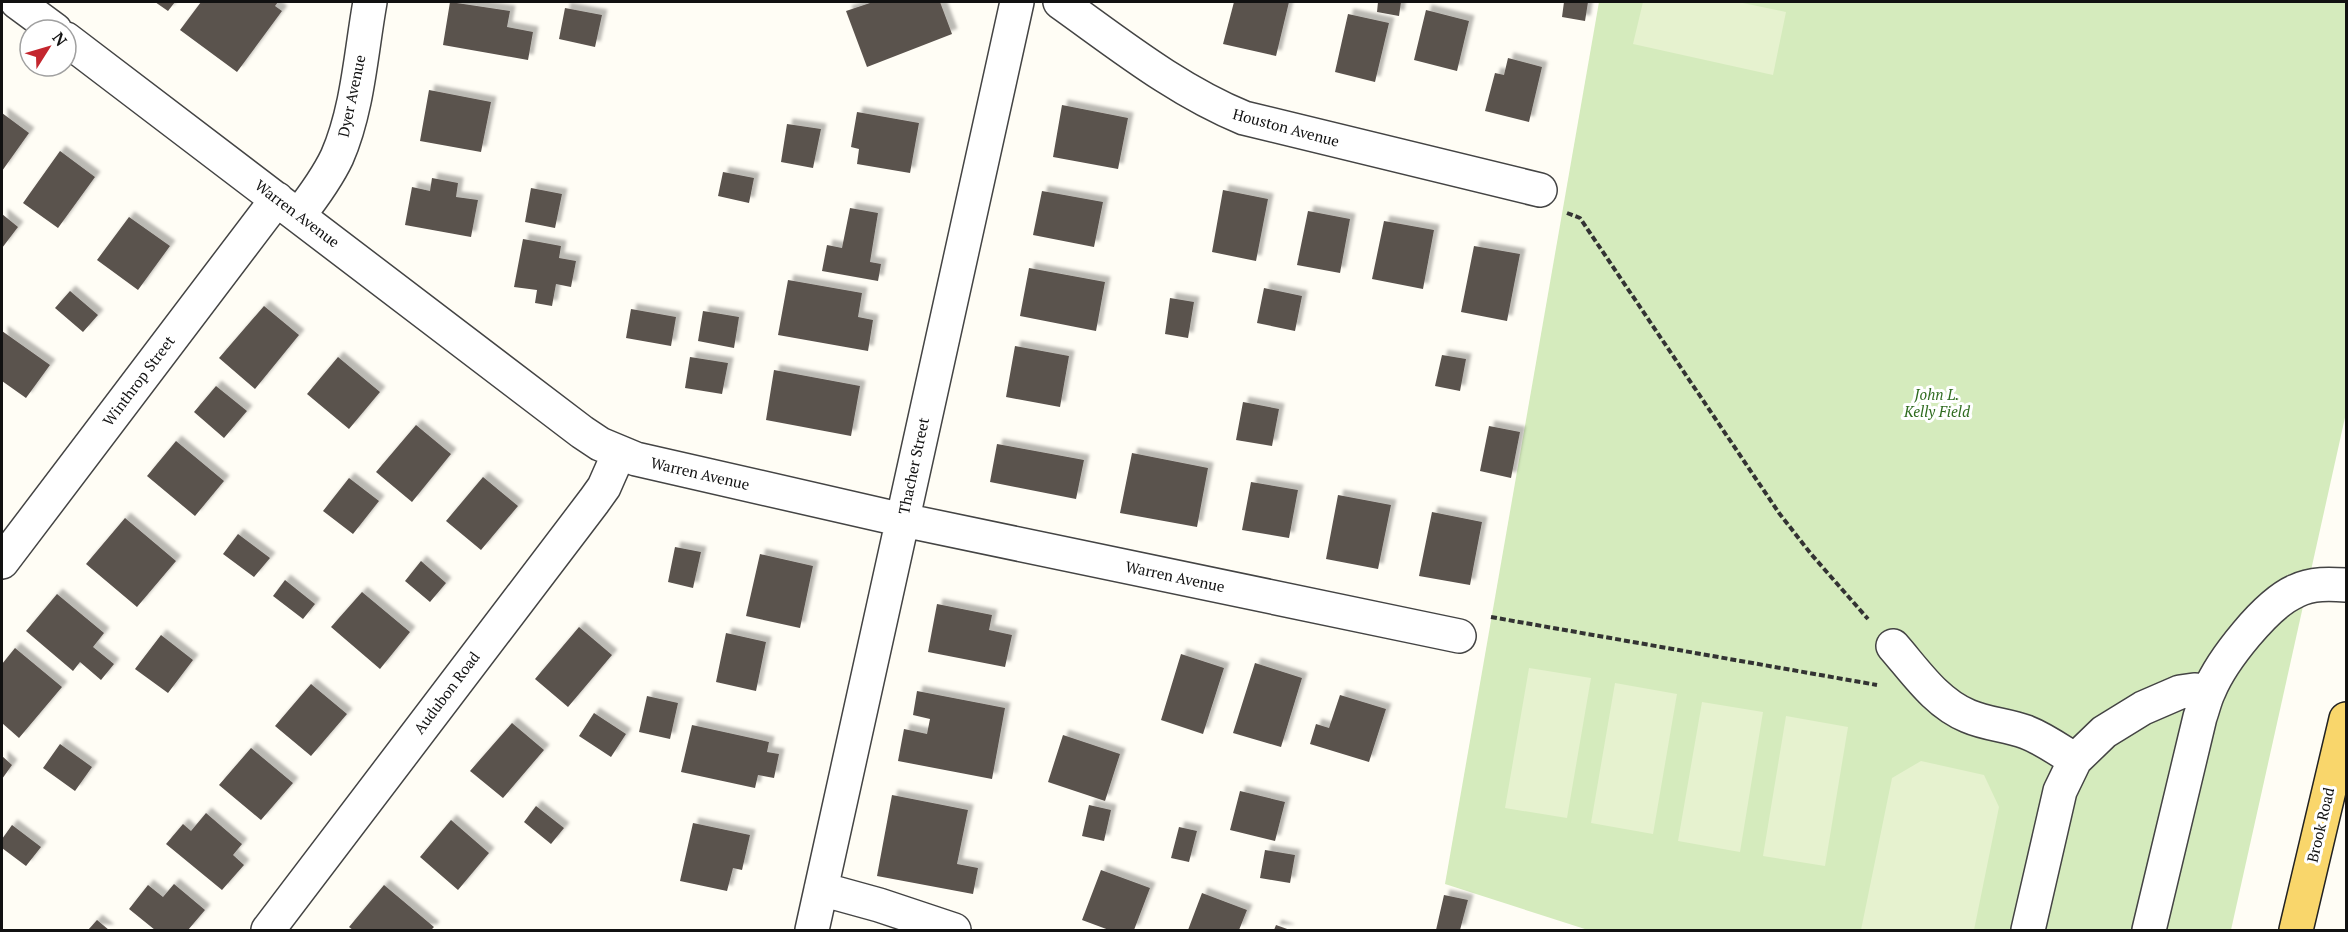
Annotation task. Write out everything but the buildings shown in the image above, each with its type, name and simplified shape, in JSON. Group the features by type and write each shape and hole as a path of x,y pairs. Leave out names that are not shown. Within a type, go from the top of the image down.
{"main road":[{"name":"Brook Road","path":"2296,930 2346,719"}],"street":[{"path":"17,2 39,18"},
{"name":"Dyer Avenue","path":"288,207 326,177 344,138 350,118 370,2"},
{"name":"Thacher Street","path":"812,930 1017,2"},
{"name":"Houston Avenue","path":"1060,2 1166,78 1220,108 1244,118 1540,190"},
{"name":"Warren Avenue","path":"78,48 582,432 618,453 903,520 1459,636"},
{"name":"Winthrop Street","path":"2,562 288,207"},
{"name":"Audubon Road","path":"268,930 594,501 604,487 618,453"},
{"path":"2149,930 2208,691 2234,650 2281,599 2311,586 2346,585"},
{"path":"1904,658 1948,705 1967,716 2025,732 2043,740 2075,760"},
{"path":"2028,930 2060,791 2075,760 2104,732 2143,708 2180,692 2208,691"},
{"path":"821,890 879,905 954,930"}],"path":[{"path":"1459,636 1465,612 1884,686 1904,658 1843,592 1779,513 1580,218 1556,210 1540,190"}],"green space":[{"name":"John L. Kelly Field","path":"1599,2 2346,2 2346,413 2231,930 1588,930 1445,884"},
{"path":"1643,2 1738,2 1786,12 1773,75 1633,44"},
{"path":"1529,668 1591,678 1567,818 1505,808"},
{"path":"1615,683 1677,694 1653,834 1591,823"},
{"path":"1702,702 1763,712 1740,852 1678,841"},
{"path":"1786,716 1848,727 1825,866 1763,856"},
{"path":"1921,761 1984,775 1999,807 1974,930 1861,930 1892,778"}]}
